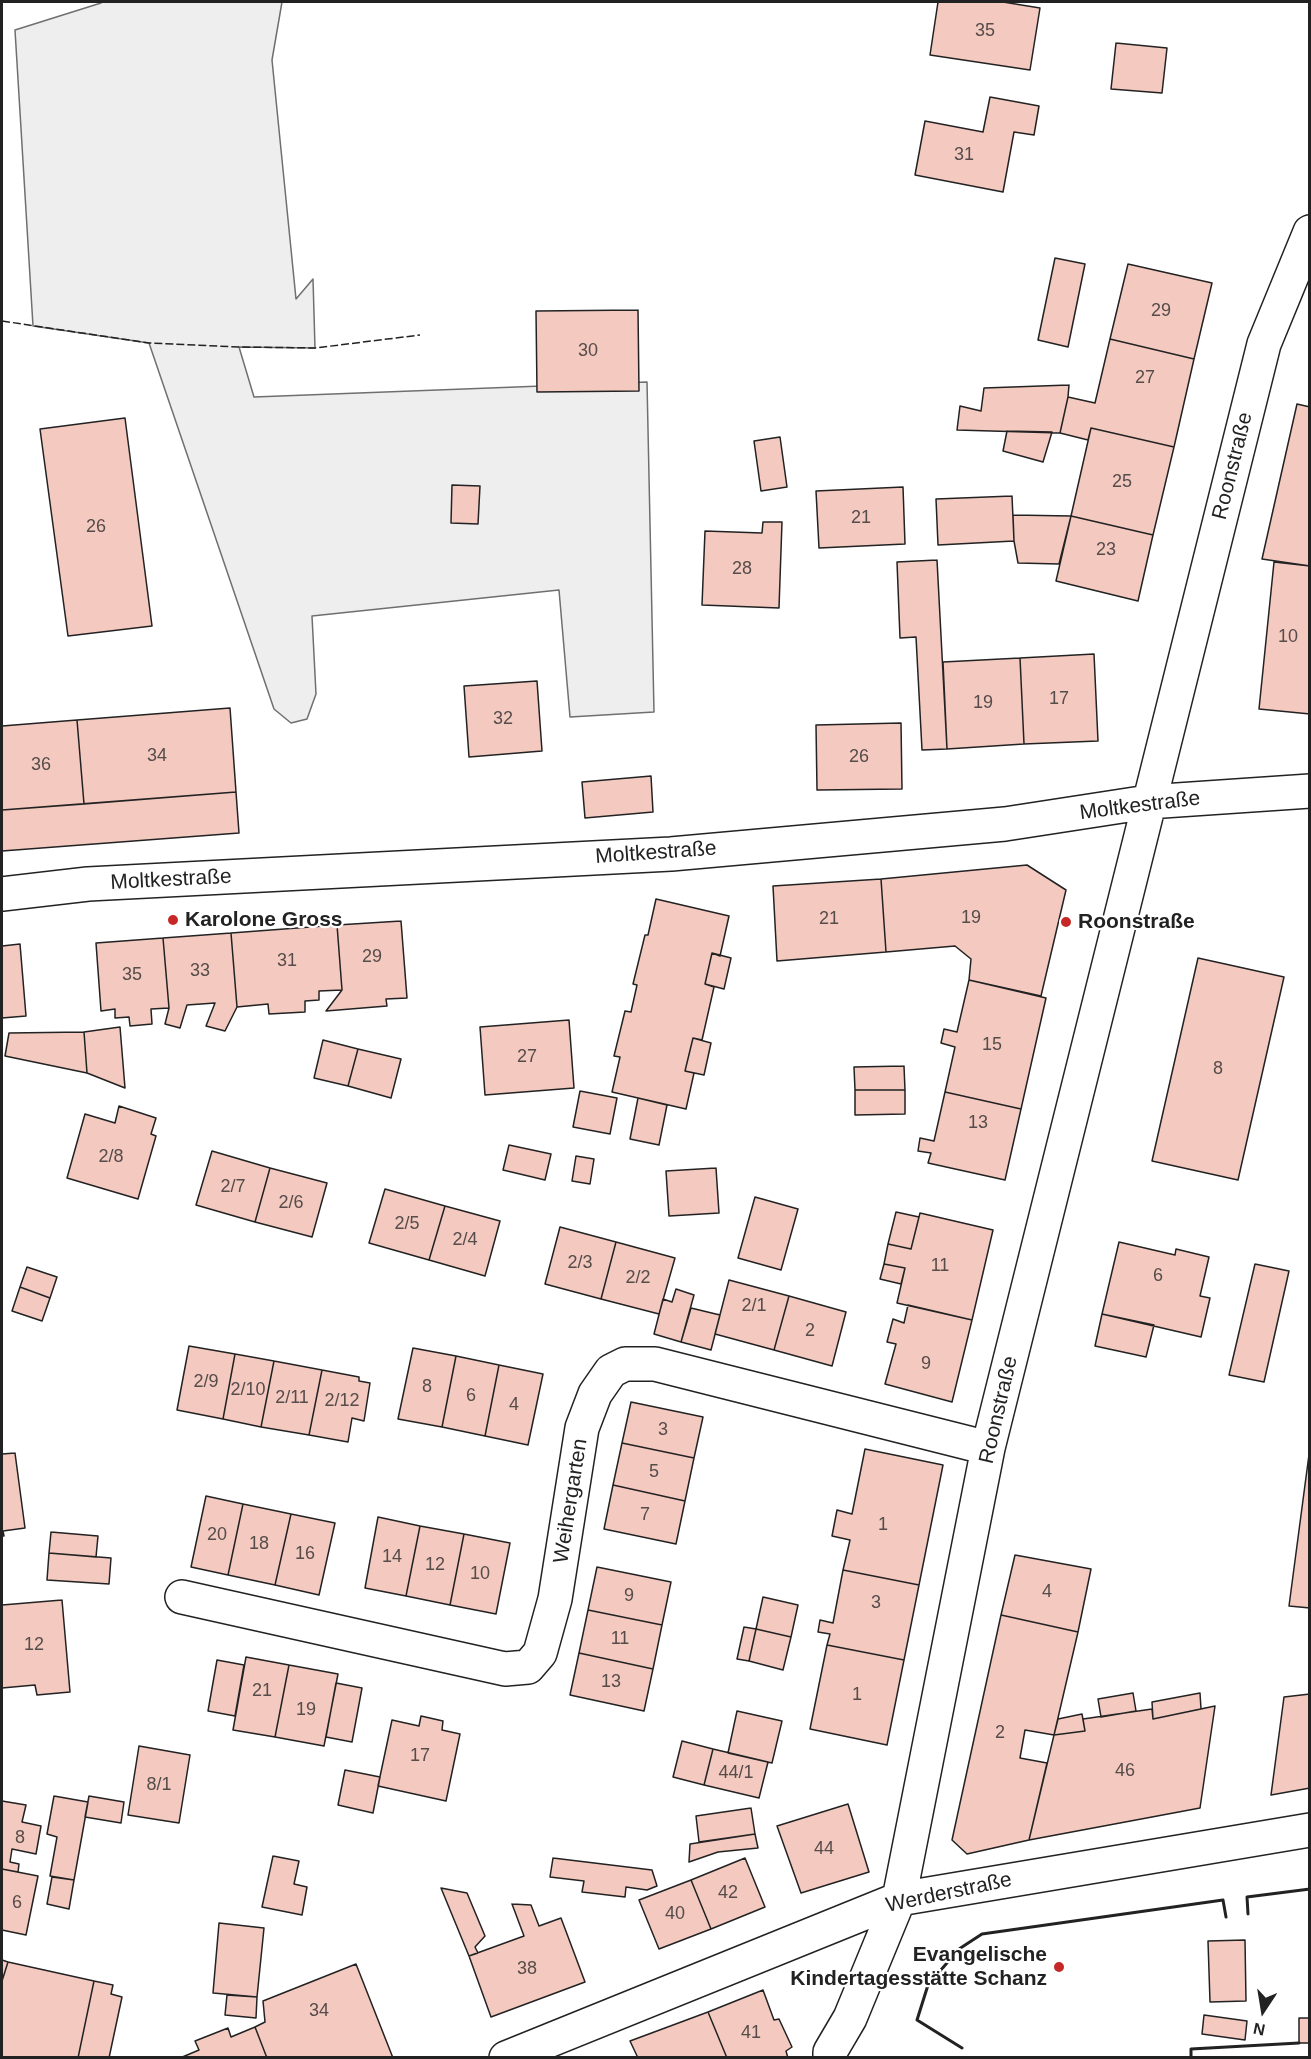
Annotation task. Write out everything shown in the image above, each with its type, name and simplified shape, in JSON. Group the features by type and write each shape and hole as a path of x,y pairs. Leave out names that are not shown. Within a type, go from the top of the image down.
{"street":[{"name":"Roonstraße","path":"830,2058 830,2052 850,2018 900,1899 988,1448 1264,344 1310,232"},
{"name":"Moltkestraße","path":"2,894 88,884 699,851 1005,824 1148,802 1310,790"},
{"name":"Weihergarten","path":"182,1597 505,1669 528,1667 540,1653 555,1599 582,1428 595,1394 611,1371 624,1364 655,1364 988,1448"},
{"name":"Werderstraße","path":"506,2058 900,1899 1310,1830"}],"shaded area":[{"path":"102,2 282,2 272,60 296,299 313,279 315,348 239,347 254,397 647,382 654,712 570,717 559,590 312,616 316,694 307,719 291,723 274,709 149,343 33,326 15,30"}],"building":[{"path":"938,2 1003,2 1040,8 1030,70 930,55"},
{"path":"1116,43 1167,48 1162,93 1111,89"},
{"path":"990,97 1039,106 1034,135 1014,132 1003,192 915,175 925,121 983,132"},
{"path":"1055,258 1085,264 1068,347 1038,340"},
{"path":"1128,264 1212,283 1194,359 1110,339"},
{"path":"638,310 639,391 537,392 536,311"},
{"path":"1110,339 1194,359 1174,447 1091,428 1088,440 1060,433 1068,397 1095,403"},
{"path":"1069,385 1060,433 957,430 960,406 981,411 984,388"},
{"path":"1297,404 1310,407 1310,566 1262,559"},
{"path":"125,418 152,626 68,636 40,429"},
{"path":"1091,428 1174,447 1153,535 1071,516"},
{"path":"1007,431 1052,432 1043,462 1003,451"},
{"path":"780,437 787,487 761,491 754,441"},
{"path":"452,485 480,486 478,524 451,523"},
{"path":"903,487 905,544 819,548 816,491"},
{"path":"1012,496 1014,541 938,545 936,499"},
{"path":"1013,515 1071,516 1059,564 1018,563"},
{"path":"1071,516 1153,535 1138,601 1056,581"},
{"path":"763,522 782,522 779,608 702,605 705,531 762,533"},
{"path":"937,560 947,749 922,750 916,637 900,638 897,562"},
{"path":"1274,562 1310,566 1310,714 1259,709"},
{"path":"1094,654 1098,741 1024,744 1020,658"},
{"path":"1020,658 1024,744 947,749 943,662"},
{"path":"537,681 542,751 469,757 464,686"},
{"path":"230,708 236,792 84,804 77,720"},
{"path":"77,720 84,804 2,810 2,726"},
{"path":"901,723 902,789 817,790 816,725"},
{"path":"651,776 653,812 585,818 582,782"},
{"path":"236,792 239,833 2,851 2,810"},
{"path":"1027,865 1066,890 1041,996 969,980 971,959 955,946 886,952 881,879"},
{"path":"881,879 886,952 777,961 773,886"},
{"path":"656,899 729,916 720,956 712,953 705,984 714,987 702,1040 693,1038 685,1071 694,1073 686,1109 612,1092 620,1057 614,1056 625,1011 631,1012 637,985 633,984"},
{"path":"401,921 407,998 386,999 387,1006 326,1011 342,990 337,925"},
{"path":"337,925 342,990 319,991 319,1000 305,1001 305,1012 269,1014 268,1004 237,1007 231,933"},
{"path":"231,933 237,1007 225,1031 206,1026 215,1003 187,1005 180,1028 165,1024 169,1008 163,938"},
{"path":"163,938 169,1008 151,1009 152,1024 130,1026 129,1017 115,1018 115,1009 101,1011 96,943"},
{"path":"20,944 26,1016 2,1018 2,946"},
{"path":"712,953 731,958 724,989 705,984"},
{"path":"1198,958 1284,977 1238,1180 1152,1161"},
{"path":"969,980 1046,998 1021,1109 945,1092 955,1047 941,1043 944,1029 957,1032"},
{"path":"569,1020 574,1088 485,1095 480,1027"},
{"path":"120,1027 125,1088 87,1073 84,1032"},
{"path":"84,1032 87,1073 5,1056 9,1033"},
{"path":"693,1038 711,1043 704,1075 685,1071"},
{"path":"323,1040 358,1049 348,1086 314,1078"},
{"path":"358,1049 401,1059 391,1098 348,1086"},
{"path":"904,1066 905,1090 855,1090 854,1067"},
{"path":"855,1090 905,1090 905,1114 855,1115"},
{"path":"580,1091 617,1098 610,1134 573,1127"},
{"path":"945,1092 1021,1109 1005,1180 928,1163 931,1153 918,1151 920,1138 934,1141"},
{"path":"638,1098 667,1105 659,1145 630,1139"},
{"path":"119,1106 156,1118 151,1134 156,1136 138,1199 67,1178 85,1114 115,1123"},
{"path":"509,1145 551,1154 545,1180 503,1170"},
{"path":"212,1151 270,1168 255,1222 196,1205"},
{"path":"576,1156 594,1159 590,1184 572,1181"},
{"path":"270,1168 327,1183 312,1237 255,1222"},
{"path":"716,1168 719,1213 669,1216 666,1171"},
{"path":"385,1189 445,1206 429,1260 369,1243"},
{"path":"755,1197 798,1209 781,1270 738,1258"},
{"path":"445,1206 500,1221 485,1276 429,1260"},
{"path":"896,1212 919,1217 911,1249 888,1244"},
{"path":"920,1213 993,1230 972,1320 897,1303 905,1268 884,1264 888,1244 911,1249"},
{"path":"560,1227 616,1242 601,1299 545,1284"},
{"path":"616,1242 675,1258 659,1314 601,1299"},
{"path":"1119,1242 1175,1255 1176,1249 1209,1257 1200,1296 1210,1298 1201,1337 1102,1314"},
{"path":"884,1264 905,1268 901,1284 880,1279"},
{"path":"1255,1264 1289,1271 1264,1382 1229,1375"},
{"path":"27,1267 57,1277 50,1298 20,1287"},
{"path":"729,1280 789,1296 774,1350 715,1334"},
{"path":"20,1287 50,1298 42,1321 12,1311"},
{"path":"676,1289 694,1295 681,1342 654,1334 663,1299 672,1302"},
{"path":"789,1296 846,1312 832,1366 774,1350"},
{"path":"908,1305 972,1320 952,1402 885,1384 896,1344 887,1342 893,1319 904,1323"},
{"path":"691,1308 720,1315 711,1350 681,1342"},
{"path":"1102,1314 1154,1325 1146,1357 1095,1346"},
{"path":"189,1346 235,1354 223,1419 177,1410"},
{"path":"413,1348 456,1356 442,1427 398,1419"},
{"path":"235,1354 274,1361 261,1427 223,1419"},
{"path":"456,1356 499,1365 485,1436 442,1427"},
{"path":"274,1361 322,1370 309,1435 261,1427"},
{"path":"499,1365 543,1374 528,1445 485,1436"},
{"path":"322,1370 359,1377 359,1381 370,1383 364,1421 352,1418 348,1442 309,1435"},
{"path":"631,1402 703,1417 694,1458 622,1443"},
{"path":"622,1443 694,1458 685,1501 613,1485"},
{"path":"1310,1447 1310,1608 1289,1606"},
{"path":"865,1449 943,1465 919,1585 843,1570 850,1540 832,1536 837,1510 852,1514"},
{"path":"15,1453 25,1528 3,1531 4,1536 2,1536 2,1454"},
{"path":"613,1485 685,1501 676,1544 604,1529"},
{"path":"206,1496 243,1504 228,1575 191,1567"},
{"path":"243,1504 291,1514 275,1585 228,1575"},
{"path":"291,1514 335,1523 319,1595 275,1585"},
{"path":"378,1517 420,1526 406,1596 365,1588"},
{"path":"420,1526 464,1534 450,1605 406,1596"},
{"path":"51,1532 98,1536 96,1557 49,1553"},
{"path":"464,1534 510,1543 496,1614 450,1605"},
{"path":"49,1553 111,1558 109,1584 47,1580"},
{"path":"1015,1555 1091,1569 1078,1632 1001,1615"},
{"path":"597,1567 671,1582 662,1625 588,1610"},
{"path":"843,1570 919,1585 904,1660 827,1645 830,1634 818,1632 820,1620 833,1623"},
{"path":"763,1597 798,1605 791,1637 756,1629"},
{"path":"62,1600 70,1692 37,1695 35,1685 2,1688 2,1605"},
{"path":"588,1610 662,1625 653,1669 579,1653"},
{"path":"1001,1615 1078,1632 1054,1735 1025,1730 1020,1758 1047,1763 1029,1840 967,1854 952,1840"},
{"path":"744,1627 756,1629 749,1661 737,1659"},
{"path":"756,1629 791,1637 783,1670 749,1661"},
{"path":"827,1645 904,1660 887,1745 810,1729"},
{"path":"579,1653 653,1669 644,1711 570,1695"},
{"path":"246,1657 289,1665 275,1737 233,1730"},
{"path":"217,1660 244,1665 235,1716 208,1711"},
{"path":"289,1665 338,1674 324,1746 275,1737"},
{"path":"336,1683 362,1688 352,1742 326,1737"},
{"path":"1133,1693 1136,1711 1101,1717 1098,1699"},
{"path":"1200,1693 1201,1709 1153,1719 1152,1702"},
{"path":"1310,1694 1310,1788 1271,1795 1284,1697"},
{"path":"1215,1706 1200,1808 1029,1840 1054,1735 1085,1731 1083,1719 1152,1709 1153,1719"},
{"path":"737,1711 782,1721 772,1763 728,1753"},
{"path":"1082,1714 1085,1731 1054,1735 1058,1719"},
{"path":"421,1716 443,1721 442,1730 460,1734 446,1801 378,1786 392,1720 419,1726"},
{"path":"682,1741 713,1749 704,1785 673,1777"},
{"path":"139,1746 190,1755 179,1823 128,1815"},
{"path":"713,1749 768,1762 759,1798 704,1785"},
{"path":"345,1770 380,1777 373,1813 338,1805"},
{"path":"54,1796 88,1802 74,1880 50,1876 57,1837 47,1834"},
{"path":"89,1796 124,1802 121,1823 85,1817"},
{"path":"2,1801 26,1805 22,1822 41,1826 36,1854 12,1849 10,1862 19,1864 18,1872 2,1869"},
{"path":"848,1804 869,1872 801,1893 777,1826"},
{"path":"751,1808 755,1834 699,1842 696,1816"},
{"path":"755,1834 758,1848 718,1852 689,1862 690,1844"},
{"path":"273,1856 299,1861 294,1884 307,1887 302,1915 262,1907"},
{"path":"553,1858 652,1870 657,1886 647,1890 626,1887 625,1897 582,1892 584,1881 550,1877"},
{"path":"745,1858 765,1907 711,1929 691,1880"},
{"path":"2,1869 38,1876 26,1935 2,1930"},
{"path":"52,1877 74,1880 69,1909 47,1904"},
{"path":"691,1880 711,1929 659,1949 639,1900"},
{"path":"441,1888 467,1893 485,1936 475,1947 478,1953 469,1956"},
{"path":"512,1904 531,1905 539,1926 561,1918 585,1982 491,2017 469,1956 524,1936"},
{"path":"219,1923 264,1928 257,1997 213,1993"},
{"path":"1245,1940 1246,2001 1210,2002 1208,1941"},
{"path":"2,1960 8,1962 2,1981"},
{"path":"8,1962 94,1981 78,2058 2,2058 2,1981"},
{"path":"356,1964 393,2058 267,2058 255,2027 265,2022 263,2001"},
{"path":"94,1981 113,1985 111,1994 122,1997 109,2058 78,2058"},
{"path":"763,1990 774,2020 779,2019 792,2047 786,2051 788,2058 727,2058 708,2012"},
{"path":"227,1995 257,1997 256,2018 225,2015"},
{"path":"708,2012 727,2058 638,2058 630,2041"},
{"path":"1204,2015 1247,2021 1245,2040 1202,2034"},
{"path":"1299,2018 1310,2018 1310,2043 1299,2043"},
{"path":"255,2027 267,2058 180,2058 199,2050 195,2041 228,2028 231,2037"}],"fence":[{"path":"2,321 149,343 239,347 315,348 420,335"}],"wall":[{"path":"1248,1914 1247,1897 1310,1889"},
{"path":"962,2048 917,2020 928,1985 959,1949 982,1934 1223,1900 1226,1917"},
{"path":"1191,2058 1191,2049 1299,2043"}],"place":[{"name":"Karolone Gross","path":"173,920"},
{"name":"Roonstraße","path":"1066,922"},
{"name":"Evangelische Kindertagesstätte Schanz","path":"1059,1967"}]}
